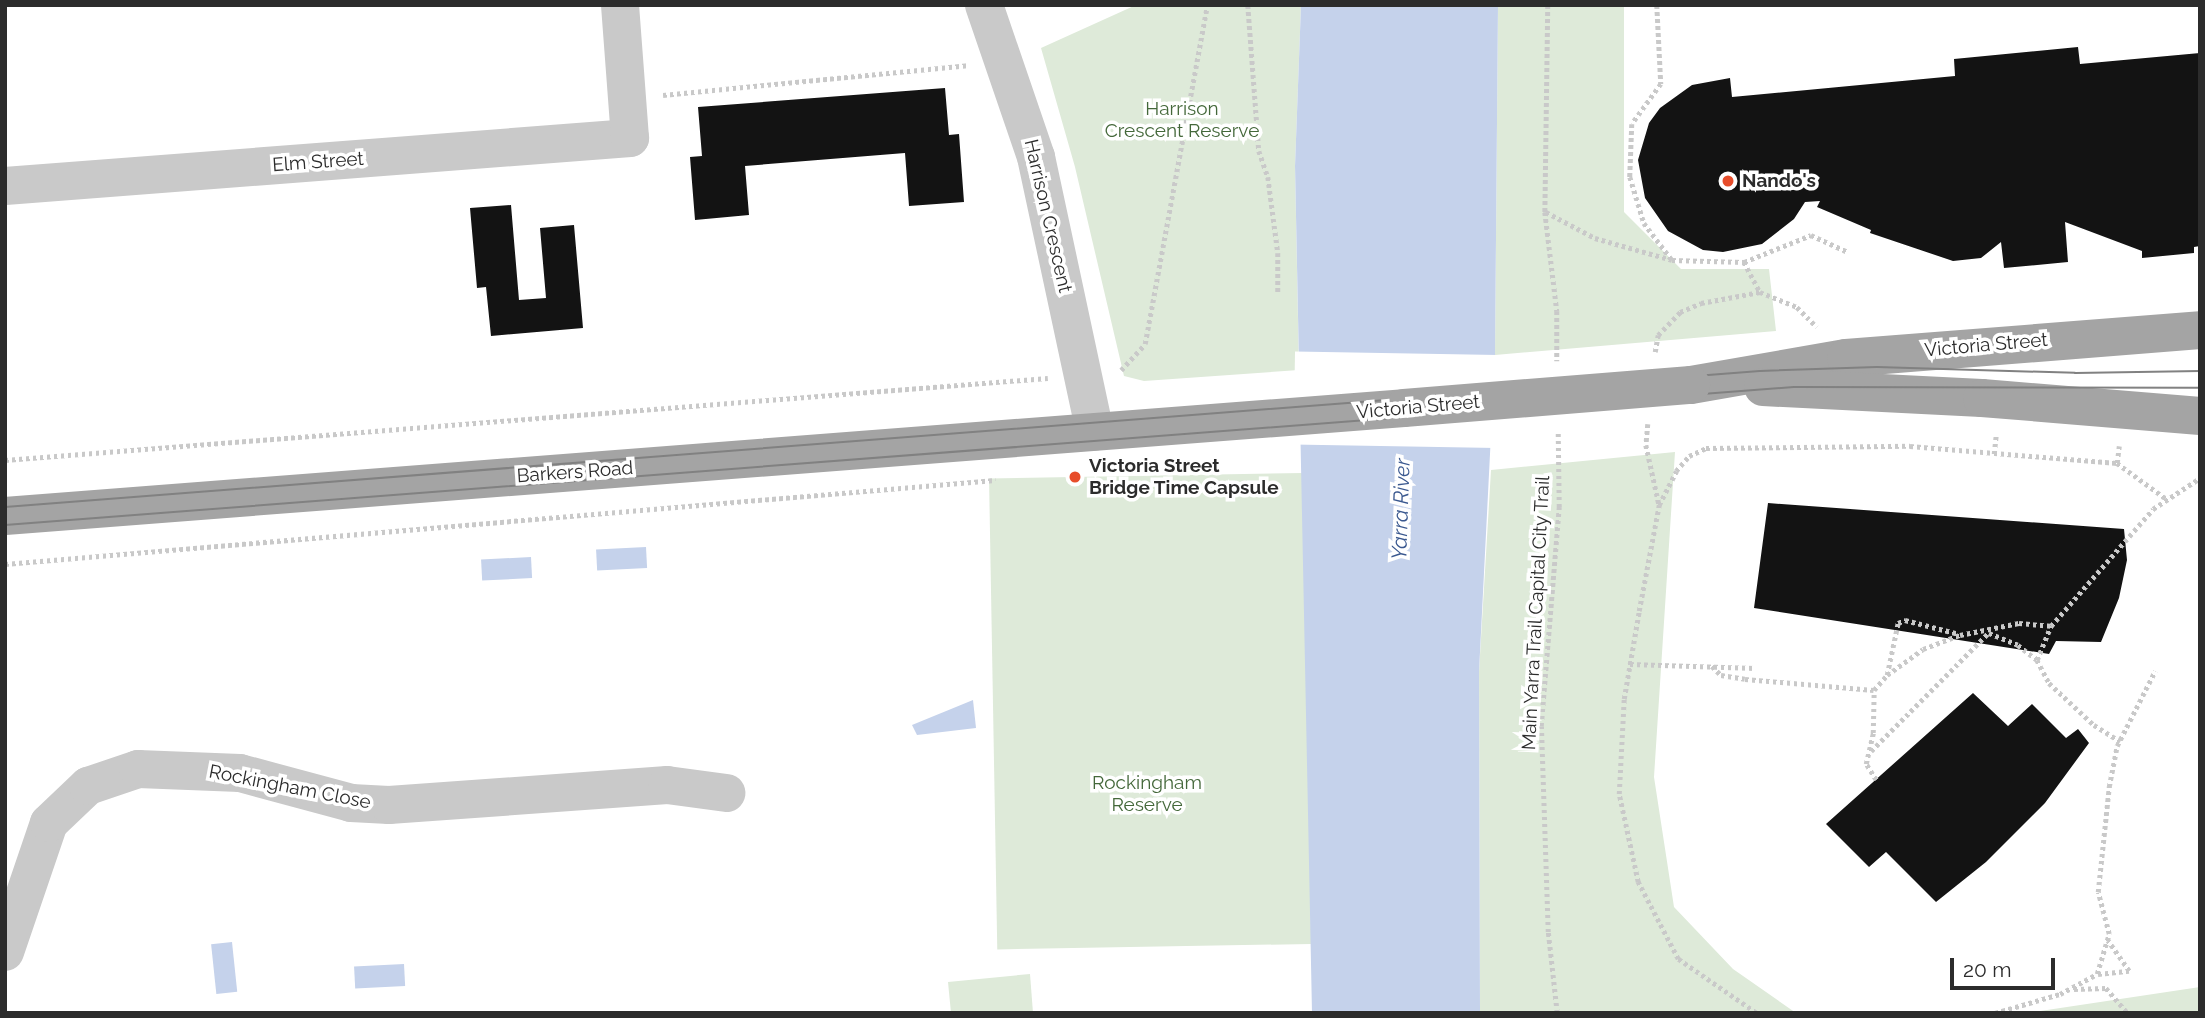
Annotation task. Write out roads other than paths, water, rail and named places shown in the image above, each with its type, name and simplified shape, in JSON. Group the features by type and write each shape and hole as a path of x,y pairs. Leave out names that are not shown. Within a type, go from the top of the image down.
{"main road":[{"name":"Victoria Street","path":"1145,429 1691,385 1846,358 2200,330"},
{"name":"Victoria Street","path":"1691,385 1982,397 2200,416"},
{"name":"Barkers Road","path":"5,516 1145,429"}],"street":[{"name":"Elm Street","path":"5,186 630,138 620,5"},
{"name":"Harrison Crescent","path":"984,5 1037,157 1095,432"},
{"name":"Rockingham Close","path":"5,952 49,823 88,786 138,769 240,773 351,803 389,805 667,785 726,793"}],"water":[{"name":"Yarra River","path":"1301,5 1498,5 1495,355 1479,672 1480,1013 1312,1013 1295,166"},
{"path":"646,547 647,568 597,571 596,550"},
{"path":"531,557 532,578 482,581 481,560"},
{"path":"973,700 976,728 917,735 912,725"},
{"path":"232,942 237,992 216,994 211,944"},
{"path":"404,964 405,986 355,989 354,967"}],"tram line":[{"path":"5,507 1760,371 1877,367 2075,373 2200,371"},
{"path":"5,525 1794,387 2200,388"}],"place":[{"name":"Nando's","path":"1728,181"},
{"name":"Victoria Street Bridge Time Capsule","path":"1075,477"}],"park label":[{"name":"Harrison Crescent Reserve","path":"1182,120"},
{"name":"Rockingham Reserve","path":"1147,794"}]}
